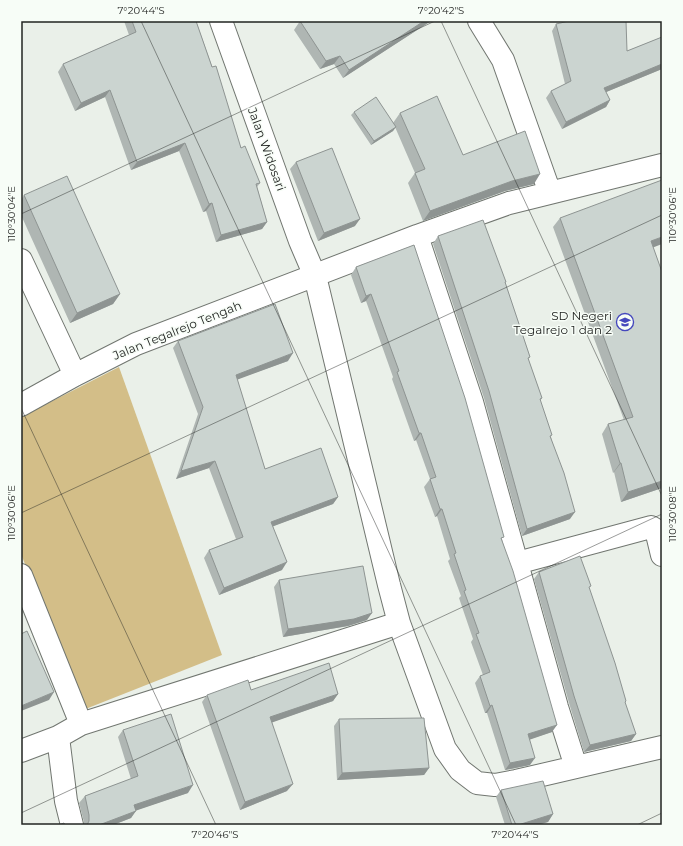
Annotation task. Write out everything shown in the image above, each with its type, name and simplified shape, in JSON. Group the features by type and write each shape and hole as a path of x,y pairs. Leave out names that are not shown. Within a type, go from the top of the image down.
{"street":[{"name":"Jalan Widosari","path":"221,21 307,258 399,623 445,749 460,770 477,783 495,785 576,768 662,746"},
{"path":"479,21 503,60 550,193"},
{"name":"Jalan Tegalrejo Tengah","path":"21,405 75,375 307,258 417,236 509,203 662,165"},
{"path":"417,236 472,402 557,707 576,768"},
{"path":"21,260 75,375"},
{"path":"517,563 651,527 656,530 662,556"},
{"path":"21,575 28,614 81,724"},
{"path":"21,752 58,737 81,724 399,623"},
{"path":"58,737 66,801 72,825"}],"shaded area":[{"path":"119,367 222,655 83,710 21,554 21,417"}],"building":[{"path":"132,21 196,21 212,67 216,66 241,148 245,146 260,183 256,184 267,222 221,235 212,203 209,204 185,143 137,162 110,90 81,103 63,64 136,32"},
{"path":"300,21 424,21 349,70 340,56 326,61"},
{"path":"569,21 626,21 627,51 662,37 662,64 604,88 610,100 566,122 551,91 571,81 556,24"},
{"path":"437,96 463,155 525,131 540,174 512,181 430,211 415,173 425,169 400,113"},
{"path":"376,97 396,127 374,141 354,112"},
{"path":"332,148 360,219 324,233 296,162"},
{"path":"67,176 120,294 77,313 24,195"},
{"name":"SD Negeri Tegalrejo 1 dan 2","path":"662,180 662,237 651,241 662,272 662,481 628,492 621,463 608,424 633,417 560,218"},
{"path":"483,220 506,282 530,357 528,358 542,398 540,399 552,435 550,436 564,473 575,512 527,529 489,391 438,236"},
{"path":"414,245 465,398 504,537 501,538 513,571 557,725 528,734 535,758 510,763 492,705 490,706 480,676 490,672 476,634 479,633 464,591 466,590 454,554 456,553 442,509 440,509 430,479 436,477 421,433 419,433 397,372 399,371 371,294 366,296 356,267"},
{"path":"275,304 293,353 236,375 265,469 321,448 338,497 271,522 287,562 224,588 209,550 243,537 215,461 181,471 203,407 178,341"},
{"path":"580,556 591,586 589,587 615,663 626,701 625,702 636,734 590,745 574,696 539,572"},
{"path":"363,566 372,613 354,619 288,629 279,580"},
{"path":"27,631 54,692 21,706 21,634"},
{"path":"329,663 338,694 270,717 293,784 245,802 207,695 248,680 251,690"},
{"path":"171,714 193,785 134,805 136,811 99,825 87,825 89,815 85,796 138,776 123,730"},
{"path":"424,718 429,768 342,773 339,719"},
{"path":"543,781 553,814 518,825 512,825 501,790"}],"place":[{"name":"SD Negeri Tegalrejo 1 dan 2","path":"625,322"}]}
